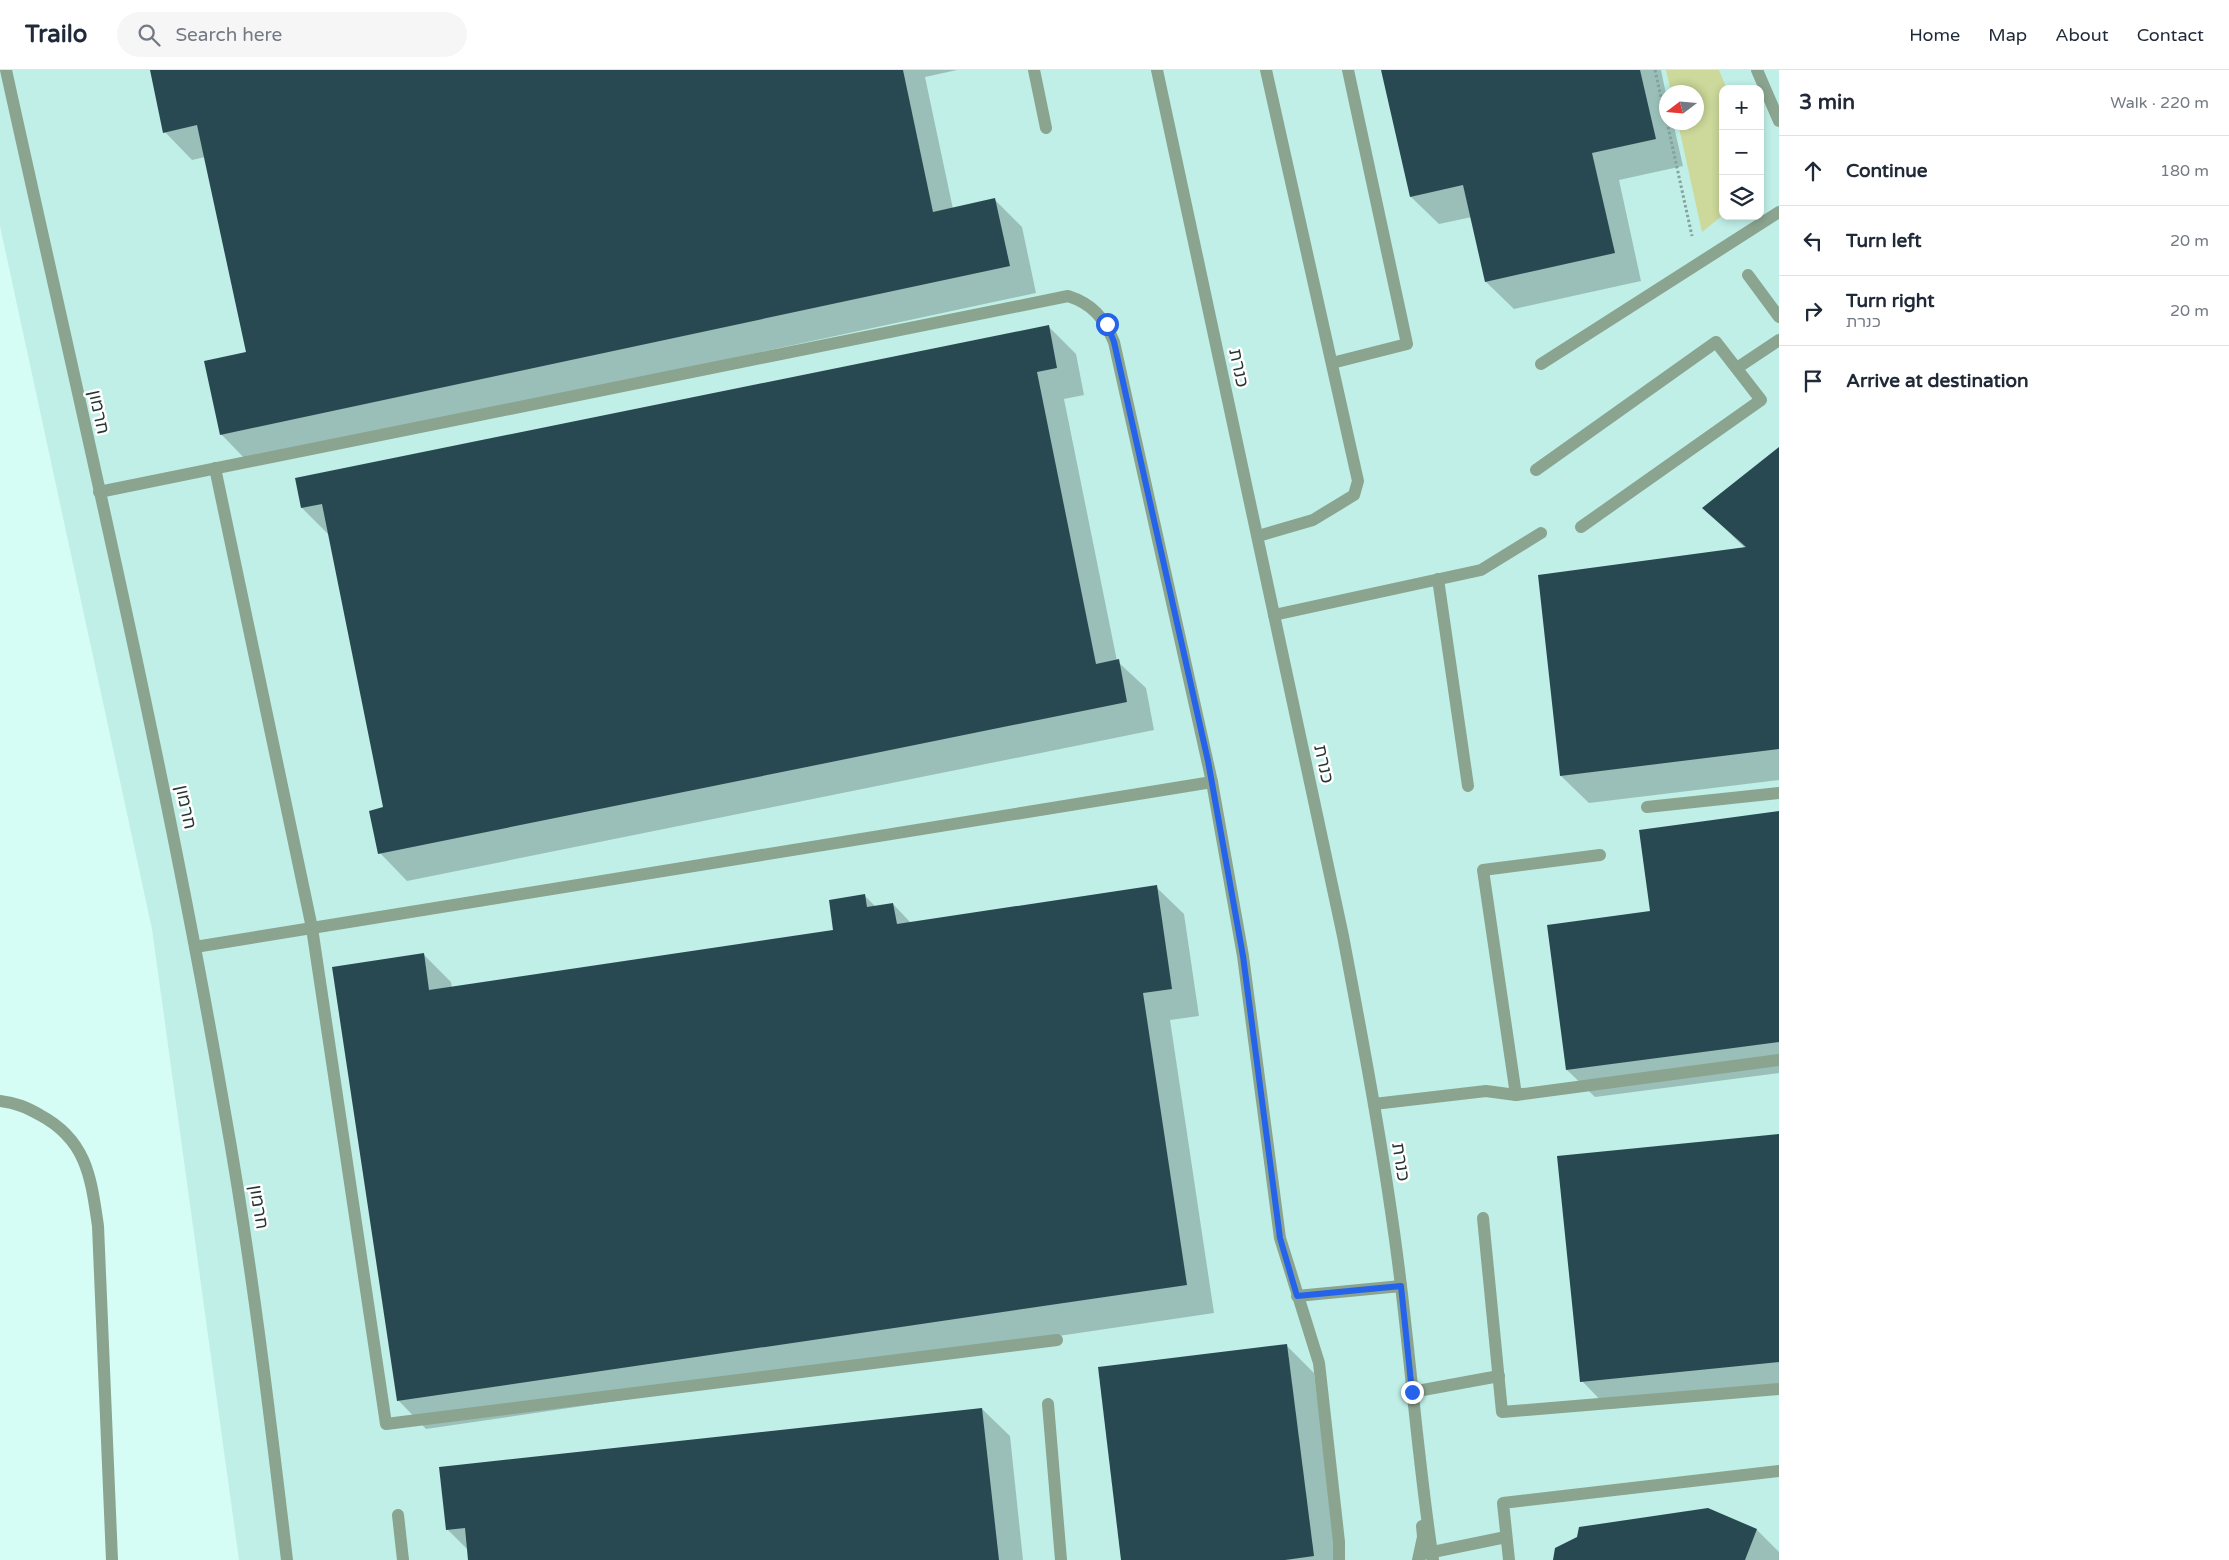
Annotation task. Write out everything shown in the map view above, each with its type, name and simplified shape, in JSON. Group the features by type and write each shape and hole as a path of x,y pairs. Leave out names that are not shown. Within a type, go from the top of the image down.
{"street":[{"name":"חרמון","path":"6,70 178,854 244,1224 260,1336 287,1560"},
{"path":"1034,70 1046,128"},
{"name":"כנרת","path":"1157,70 1343,936 1374,1104 1401,1286 1421,1471 1425,1557"},
{"path":"1258,536 1313,520 1354,495 1358,480 1268,70"},
{"path":"1332,363 1407,344 1348,70"},
{"path":"1757,70 1779,121"},
{"path":"1541,364 1779,212"},
{"path":"1748,275 1779,317"},
{"path":"99,492 1068,296 1086,302 1107,324 1114,342 1212,782 1243,956 1280,1238 1319,1364 1340,1560"},
{"path":"1737,368 1779,340"},
{"path":"1536,470 1716,342 1737,368 1761,400 1581,527"},
{"path":"215,468 312,928 386,1424 1057,1340"},
{"path":"1274,615 1481,570 1541,533"},
{"path":"1438,579 1468,786"},
{"path":"195,947 1212,782"},
{"path":"1647,807 1779,793"},
{"path":"1516,1095 1483,870 1600,855"},
{"path":"1374,1104 1486,1091 1516,1095 1779,1060"},
{"path":"0,1100 18,1103 58,1124 79,1149 92,1182 98,1226 112,1560"},
{"path":"1483,1218 1502,1412 1779,1389"},
{"path":"1297,1296 1401,1286"},
{"path":"1412,1392 1499,1376"},
{"path":"1048,1404 1061,1560"},
{"path":"1509,1560 1503,1503 1779,1471"},
{"path":"398,1515 403,1560"},
{"path":"1425,1557 1506,1537"}],"path":[{"path":"1655,70 1659,87"},
{"path":"1669,130 1699,264"}],"shaded area":[{"path":"0,70 1779,70 1779,1560 239,1560 152,929 0,226"}],"green space":[{"path":"1666,70 1719,70 1725,85 1719,85 1719,218 1702,232 1680,130 1704,130 1704,85 1669,85"}],"building":[{"path":"150,70 903,70 933,212 995,198 1010,266 220,435 204,361 246,352 197,125 163,133"},
{"path":"1381,70 1640,70 1656,139 1592,153 1615,253 1485,282 1463,185 1410,197"},
{"path":"1049,325 1057,368 1037,372 1096,664 1119,659 1127,702 378,854 369,811 383,807 322,504 301,508 295,478"},
{"path":"1779,447 1779,749 1560,776 1538,575 1746,547 1702,508"},
{"path":"1779,811 1779,1042 1566,1070 1547,925 1650,911 1639,830"},
{"path":"1157,885 1172,989 1143,993 1187,1285 397,1401 332,967 424,953 429,990 833,930 829,900 865,894 867,907 893,903 897,924"},
{"path":"1779,1134 1779,1362 1580,1382 1557,1156"},
{"path":"1287,1344 1314,1556 1285,1560 1121,1560 1098,1367"},
{"path":"982,1408 999,1560 468,1560 465,1528 446,1530 439,1467"},
{"path":"1708,1508 1757,1529 1745,1560 1553,1560 1555,1548 1577,1537 1579,1527"}],"route":[{"path":"1107,324 1114,342 1212,782 1243,956 1280,1238 1297,1296 1401,1286 1412,1392"}]}
